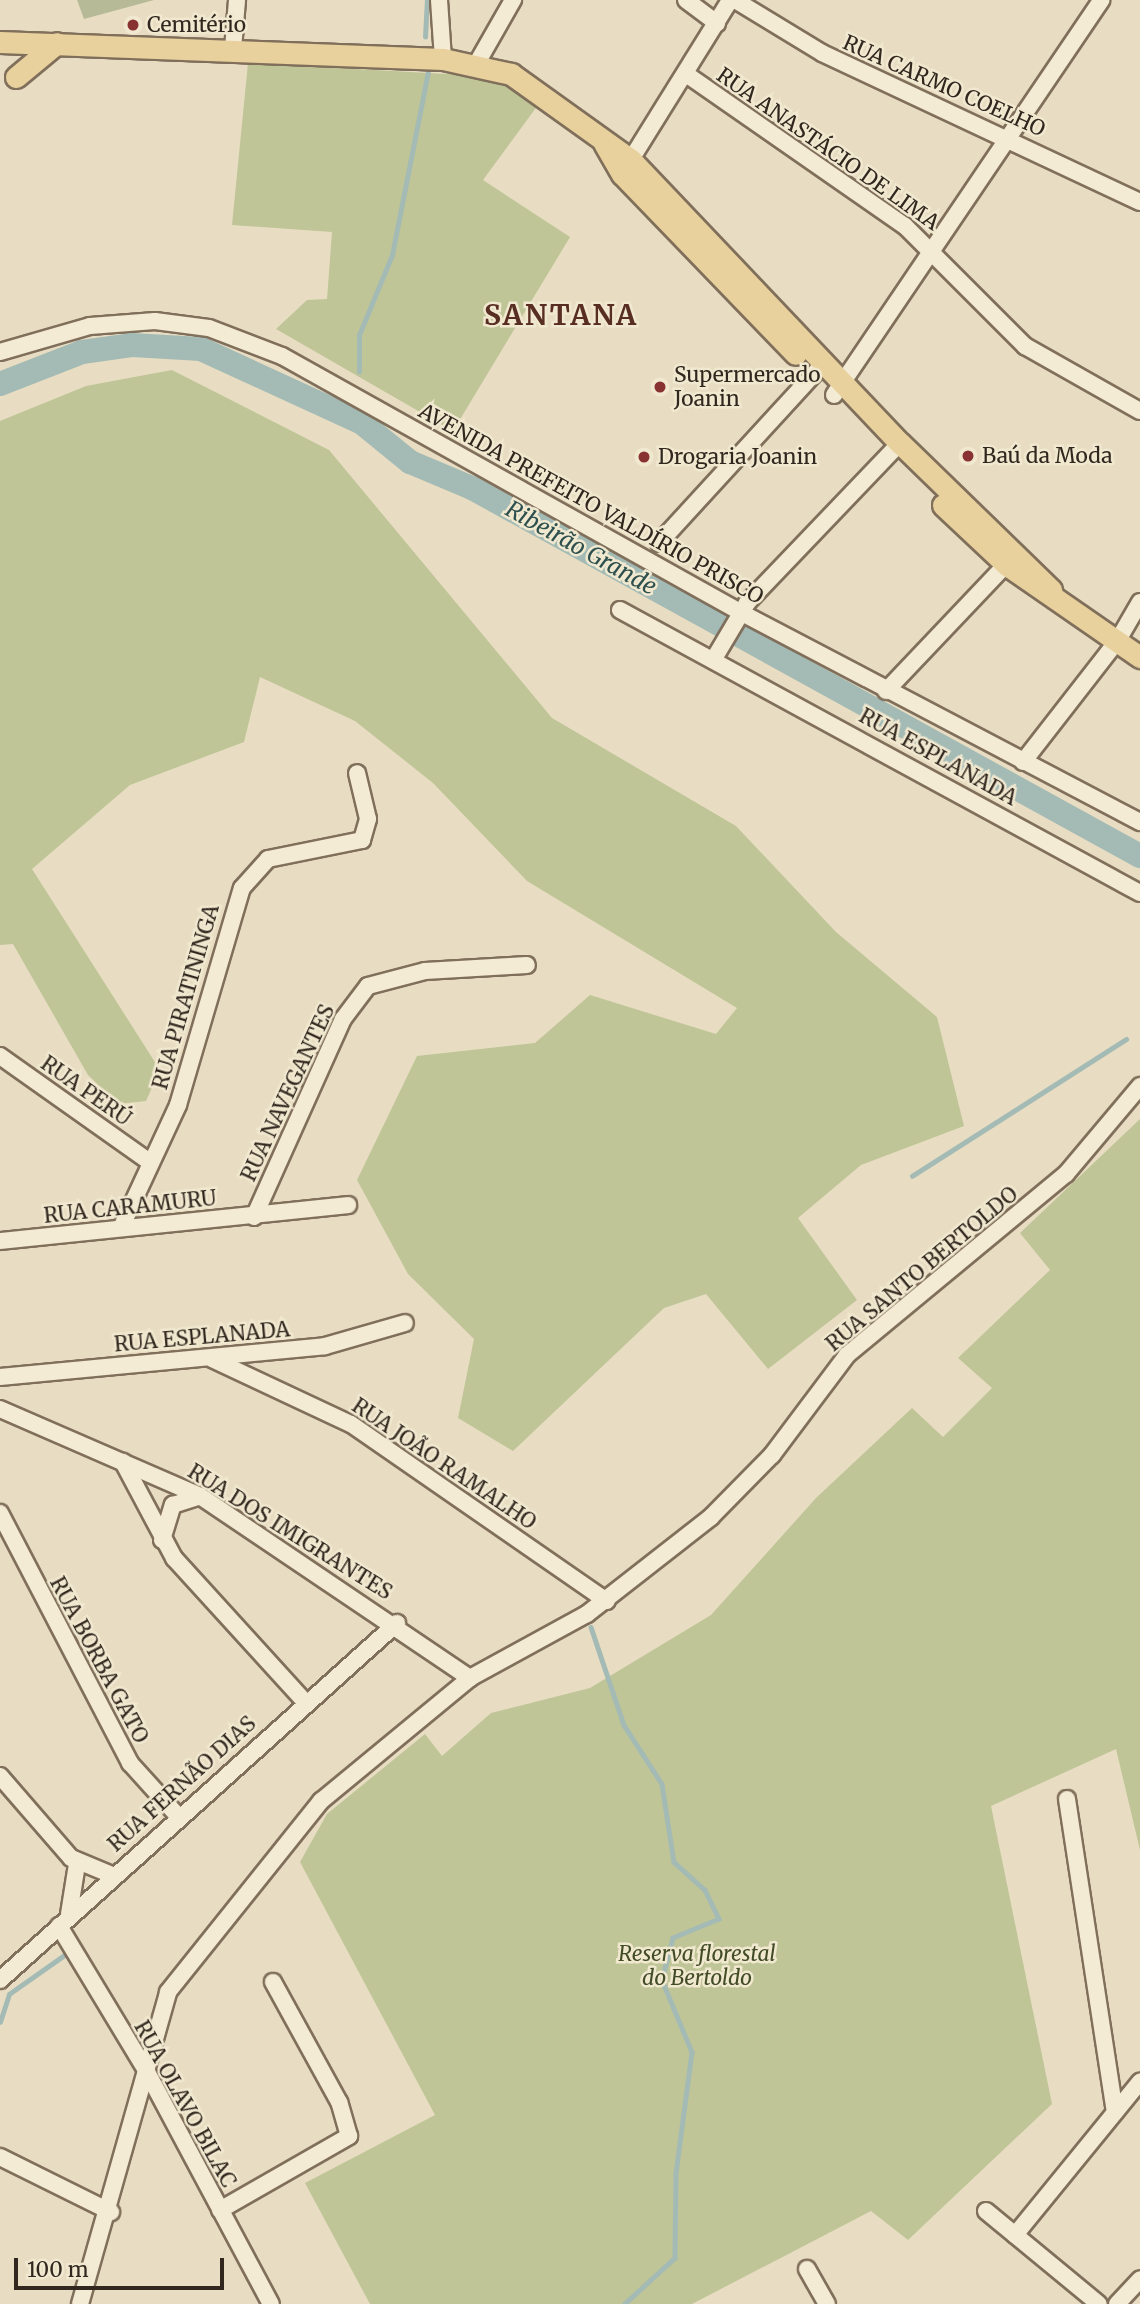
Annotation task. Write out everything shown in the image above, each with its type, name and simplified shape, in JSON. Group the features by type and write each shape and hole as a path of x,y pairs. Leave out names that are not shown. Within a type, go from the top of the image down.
{"main road":[{"path":"0,42 443,58 477,63 536,88 602,139 895,448 1012,559 1140,657"},
{"path":"16,78 57,43"}],"street":[{"path":"233,49 237,0"},
{"path":"439,0 443,58"},
{"path":"477,63 513,0"},
{"path":"686,0 717,23"},
{"path":"627,167 730,0"},
{"name":"RUA CARMO COELHO","path":"735,0 832,58 1008,136 1140,202"},
{"path":"839,389 1101,0"},
{"name":"RUA ANASTÁCIO DE LIMA","path":"686,75 932,248 1010,334 1140,411"},
{"name":"AVENIDA PREFEITO VALDÍRIO PRISCO","path":"0,352 30,339 127,321 209,328 305,367 737,617 1140,822"},
{"path":"659,543 819,368"},
{"path":"620,610 717,652 737,617 895,448"},
{"path":"886,691 1012,559"},
{"path":"1023,762 1118,640 1140,602"},
{"name":"RUA ESPLANADA","path":"717,652 1140,893"},
{"name":"RUA PIRATININGA","path":"121,1228 147,1160 178,1104 242,888 268,859 362,840 368,819 357,773"},
{"name":"RUA NAVEGANTES","path":"254,1217 343,1019 368,986 425,971 527,965"},
{"name":"RUA PERÚ","path":"0,1056 147,1160"},
{"name":"RUA SANTO BERTOLDO","path":"85,2300 111,2212 168,1992 271,1860 321,1801 470,1678 607,1601 744,1487 847,1355 1066,1174 1140,1086"},
{"name":"RUA CARAMURU","path":"0,1241 254,1217 348,1205"},
{"name":"RUA ESPLANADA","path":"0,1377 212,1359 348,1343 405,1323"},
{"name":"RUA JOÃO RAMALHO","path":"212,1359 351,1424 607,1601"},
{"name":"RUA DOS IMIGRANTES","path":"0,1409 200,1496 397,1623 470,1678"},
{"path":"123,1462 162,1540 305,1702"},
{"path":"162,1540 173,1506 200,1496"},
{"name":"RUA BORBA GATO","path":"0,1513 114,1737 177,1815"},
{"name":"RUA FERNÃO DIAS","path":"0,1980 177,1815 397,1623"},
{"path":"0,1776 77,1864 112,1875"},
{"path":"1067,1799 1115,2111"},
{"path":"64,1920 77,1864"},
{"name":"RUA OLAVO BILAC","path":"64,1920 271,2304"},
{"path":"220,2210 349,2136 339,2102 273,1982"},
{"path":"1015,2235 1139,2085"},
{"path":"0,2157 111,2212"},
{"path":"986,2211 1099,2304"},
{"path":"807,2269 827,2304"},
{"path":"1117,2304 1140,2279"}],"green space":[{"path":"77,0 154,0 84,19"},
{"path":"248,63 482,76 514,86 538,105 483,180 570,237 453,431 276,329 307,300 327,299 332,232 232,225"},
{"path":"172,370 329,450 552,718 736,826 836,932 937,1017 964,1126 861,1165 798,1218 857,1300 768,1369 706,1294 664,1308 513,1451 458,1418 474,1339 408,1274 357,1180 417,1056 535,1043 590,995 716,1034 737,1008 527,881 433,783 355,721 260,677 244,742 130,785 32,869 160,1070 146,1101 118,1104 88,1075 13,944 0,945 0,421 86,386"},
{"name":"Reserva florestal do Bertoldo","path":"1140,1119 1140,1850 1116,1749 991,1806 1052,2104 908,2240 871,2211 692,2304 370,2304 305,2183 435,2115 300,1862 327,1814 425,1734 442,1756 491,1713 590,1688 711,1615 816,1498 912,1408 943,1437 992,1388 958,1358 1050,1270 1020,1233"}],"waterway":[{"path":"425,37 427,0"},
{"path":"359,372 359,335 392,255 428,72"},
{"name":"Ribeirão Grande","path":"0,384 82,352 132,345 201,349 362,423 410,462 472,488 1140,856"},
{"path":"349,416 351,408"},
{"path":"912,1176 1126,1039"},
{"path":"591,1627 624,1725 662,1784 674,1862 705,1890 719,1919 673,1938 662,1980 692,2052 676,2174 675,2258 625,2304"},
{"path":"0,2022 9,1994 66,1954"}],"place":[{"name":"Cemitério","path":"133,25"},
{"name":"Supermercado Joanin","path":"660,387"},
{"name":"Baú da Moda","path":"968,456"},
{"name":"Drogaria Joanin","path":"644,457"}],"district":[{"name":"SANTANA","path":"561,315"}]}
